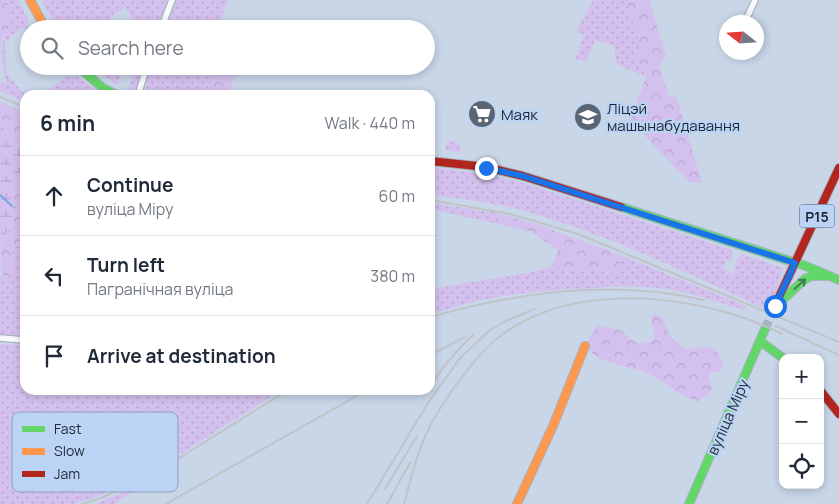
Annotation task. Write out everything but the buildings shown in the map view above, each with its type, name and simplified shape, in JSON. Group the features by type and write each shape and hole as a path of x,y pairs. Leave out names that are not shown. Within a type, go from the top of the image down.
{"street":[{"path":"30,0 41,20"},
{"path":"164,20 172,0"},
{"path":"748,15 755,0"},
{"path":"88,75 107,90"},
{"path":"140,90 144,75"},
{"path":"435,162 486,168 523,176 806,266 839,280"},
{"name":"Р15","path":"830,276 812,276 805,279 772,313 839,168"},
{"name":"вуліца Міру","path":"689,504 765,328"},
{"path":"0,338 20,340"},
{"path":"760,341 779,355"},
{"path":"517,504 546,442 585,346"},
{"path":"824,395 839,414"}],"green space":[{"path":"0,0 6,0 11,11 2,38 0,54"},
{"path":"6,0 18,0 28,20 20,20 20,30 5,42 7,74 21,90 20,99 0,91 0,82 6,84 2,47 11,11"},
{"path":"42,0 170,0 161,20 132,20 125,7 108,20 52,20"},
{"path":"177,0 228,0 220,20 169,20"},
{"path":"593,0 626,0 640,45 635,60 646,77 616,64 614,46 596,40 585,62 575,59 584,35 576,32"},
{"path":"626,0 649,0 666,56 659,65 669,96 677,98 702,183 689,182 630,120 646,77 635,60 640,45"},
{"path":"75,75 96,90 48,90 64,78"},
{"path":"104,75 120,75 118,84 115,84"},
{"path":"133,75 142,75 136,90 129,90"},
{"path":"148,75 213,75 207,90 146,90"},
{"path":"213,75 236,75 229,90 207,90"},
{"path":"0,102 20,110 19,148 3,127 0,128"},
{"path":"3,127 18,148 20,146 20,177 13,178 10,189 18,211 0,246 0,128"},
{"path":"448,140 460,145 460,152 445,150"},
{"path":"435,168 517,181 732,250 732,262 726,260 723,269 733,274 737,265 735,264 741,254 783,268 772,304 769,300 765,299 763,308 610,240 548,218 484,202 435,195"},
{"path":"20,177 20,244 11,247 16,270 8,288 1,268 1,246 18,211 10,189 14,178"},
{"path":"435,204 497,213 494,223 435,210"},
{"path":"497,213 536,224 620,255 620,273 551,267 558,250 532,232 494,223"},
{"path":"20,244 20,336 0,335 0,273 8,287 16,270 11,247"},
{"path":"620,255 746,306 744,310 696,295 667,289 610,287 551,290 509,295 469,303 435,313 435,288 533,272 551,267 620,273"},
{"path":"655,314 663,318 671,336 685,349 710,348 715,350 721,360 723,368 718,372 711,372 709,377 713,388 705,397 698,401 682,395 647,373 602,359 593,354 588,347 590,338 598,326 620,330 632,340 641,344 652,341 655,333 651,319"},
{"path":"0,344 20,345 20,395 273,395 178,455 178,412 12,412 12,492 107,492 72,504 0,504"},
{"path":"122,492 134,492 113,504 95,504"}],"waterway":[{"path":"0,195 12,206"}],"tunnel":[{"path":"765,329 769,320"}],"railway":[{"path":"0,97 20,105"},
{"path":"435,201 510,214 578,234 839,342"},
{"path":"435,316 497,301 566,291 635,290 704,300"},
{"path":"404,504 415,463 424,439 438,412 458,382 492,343 503,334 529,319 558,308 588,301 619,298 650,299 712,309 751,320 782,334"},
{"path":"435,393 460,358 490,330 535,309"},
{"path":"776,326 839,355"},
{"path":"435,379 450,359 473,335"},
{"path":"435,352 465,337"},
{"path":"178,459 280,395"},
{"path":"166,504 358,395"},
{"path":"367,504 434,395"},
{"path":"385,489 417,436"},
{"path":"387,504 410,463"},
{"path":"82,504 114,492"}],"traffic: fast":[{"path":"88,75 107,90"},
{"path":"621,207 806,266 839,280"},
{"path":"779,303 805,279 812,276 830,276"},
{"path":"689,504 765,329"},
{"path":"760,341 779,355"}],"traffic: slow":[{"path":"30,0 41,20"},
{"path":"517,504 553,426 585,346"}],"traffic: jam":[{"path":"435,162 486,167 523,176 621,207"},
{"path":"772,312 839,168"},
{"path":"824,395 839,414"}],"place":[{"name":"Маяк","path":"482,114"},
{"name":"Ліцэй машынабудавання","path":"588,117"}],"route":[{"path":"486,168 523,176 795,263 775,306"}]}
